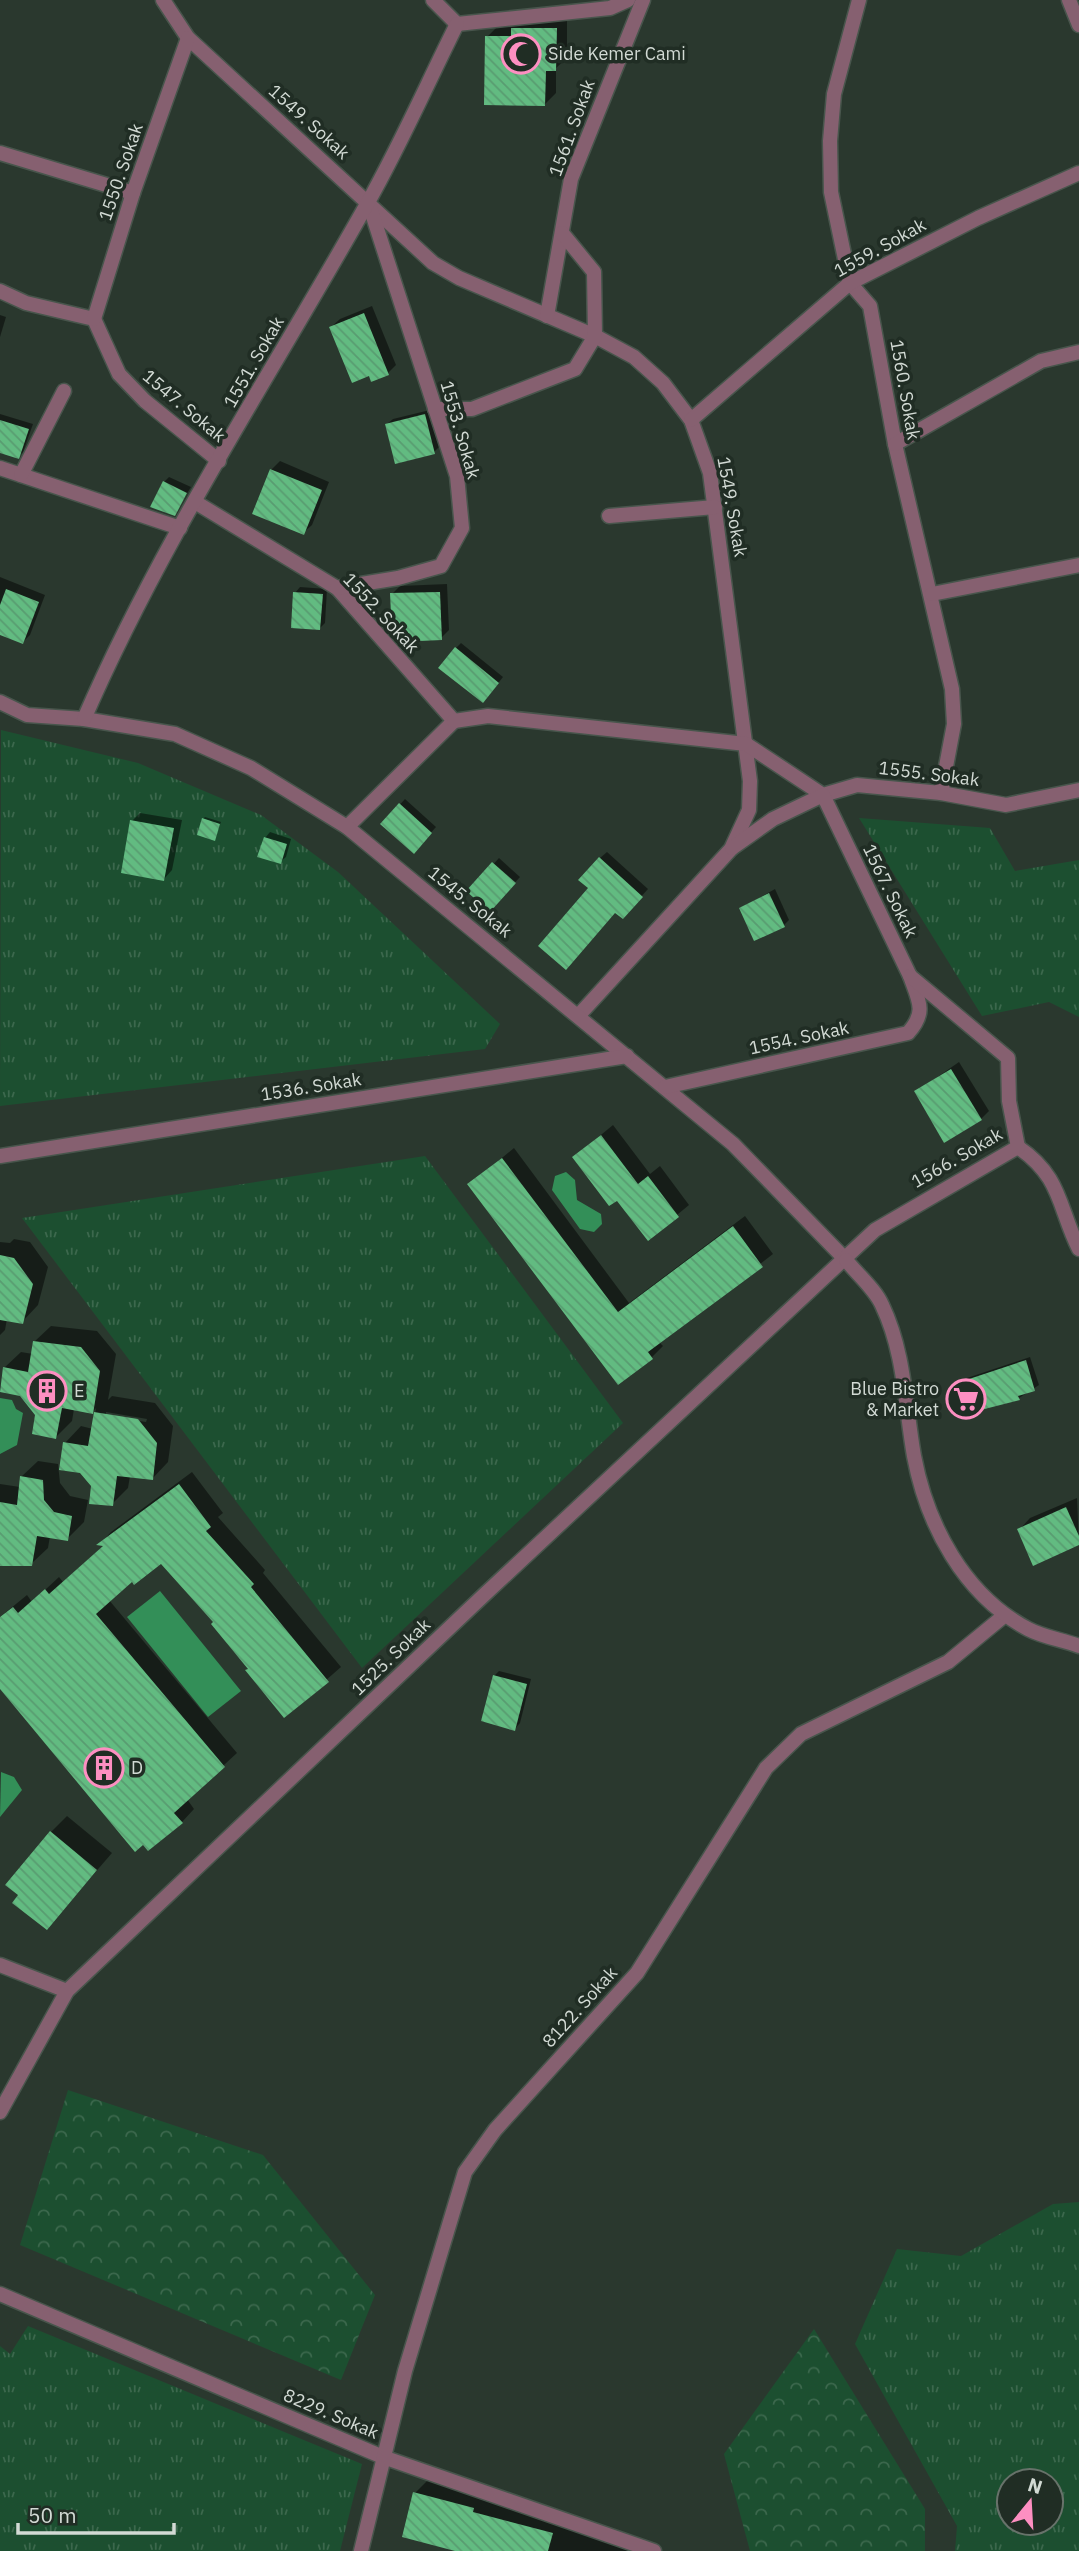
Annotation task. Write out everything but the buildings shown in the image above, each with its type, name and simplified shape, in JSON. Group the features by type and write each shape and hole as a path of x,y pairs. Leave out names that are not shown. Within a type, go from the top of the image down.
{"street":[{"name":"1549. Sokak","path":"163,0 188,38 433,263 459,278 595,337 634,357 663,383 691,420 710,473 746,744 750,781 749,810 731,849 579,1015"},
{"path":"433,0 457,24 628,0"},
{"name":"1561. Sokak","path":"547,316 571,179 643,0"},
{"name":"1560. Sokak","path":"859,0 834,94 830,141 831,192 850,283 870,306 895,444 952,689 954,724 941,793"},
{"path":"1069,0 1079,25"},
{"name":"1551. Sokak","path":"84,719 106,669 180,528 368,201 457,24"},
{"name":"1550. Sokak","path":"94,319 133,193 188,38"},
{"path":"0,153 133,193"},
{"name":"1559. Sokak","path":"691,420 850,283 978,218 1079,173"},
{"name":"1553. Sokak","path":"337,588 398,578 441,566 462,528 457,476 368,201"},
{"path":"435,410 472,410 575,369 595,337 594,272 562,233"},
{"path":"0,291 26,303 94,319"},
{"name":"1547. Sokak","path":"94,319 119,374 145,401 219,461"},
{"path":"895,444 1041,361 1079,352"},
{"path":"21,475 64,391"},
{"path":"0,468 180,528"},
{"name":"1552. Sokak","path":"195,502 337,588 454,721"},
{"path":"609,516 715,507"},
{"path":"932,594 1079,565"},
{"name":"1545. Sokak","path":"0,702 27,715 84,719 175,734 251,768 347,827 733,1144 846,1260 881,1303 900,1352 914,1456 933,1524 960,1568 1006,1615 1030,1630 1079,1646"},
{"path":"347,827 454,721 488,716 746,744 823,795"},
{"name":"1555. Sokak","path":"731,849 772,819 823,795 857,785 941,793 1006,805 1079,790"},
{"name":"1567. Sokak","path":"823,795 910,976 920,1004"},
{"name":"1566. Sokak","path":"846,1260 875,1230 1018,1147 1009,1101 1008,1058 910,976"},
{"name":"1554. Sokak","path":"666,1087 908,1033 919,1021 920,1004"},
{"name":"1536. Sokak","path":"0,1156 627,1056"},
{"path":"1018,1147 1038,1163 1055,1187 1079,1249"},
{"name":"1525. Sokak","path":"0,2112 67,1991 484,1595 846,1260"},
{"name":"8122. Sokak","path":"361,2551 405,2371 465,2172 495,2130 637,1973 766,1768 801,1734 948,1662 1006,1615"},
{"path":"0,1965 67,1991"},
{"name":"8229. Sokak","path":"0,2294 383,2457 654,2551"}],"green space":[{"path":"1,730 138,763 261,815 338,872 500,1024 485,1049 0,1106"},
{"path":"859,818 990,828 1015,871 1079,860 1079,1017 1049,1002 982,1016"},
{"path":"425,1156 623,1423 362,1668 22,1218"},
{"path":"68,2090 263,2155 375,2295 341,2380 20,2245"},
{"path":"1079,2202 1079,2551 955,2551 957,2526 855,2344 897,2249 961,2256 1053,2204"},
{"path":"28,2326 362,2464 340,2551 0,2551 0,2346 10,2354"},
{"path":"814,2329 925,2509 925,2551 750,2551 724,2454"}],"shaded area":[{"path":"566,1172 575,1180 577,1200 601,1214 602,1224 594,1232 580,1229 552,1190 555,1176"},
{"path":"0,1398 12,1400 16,1409 23,1413 17,1445 0,1454"},
{"path":"160,1591 241,1691 208,1717 127,1617"},
{"path":"1,1772 14,1777 22,1790 0,1817"}],"place":[{"name":"Side Kemer Cami","path":"521,54"},
{"name":"E","path":"47,1391"},
{"name":"Blue Bistro & Market","path":"966,1399"},
{"name":"D","path":"104,1768"}]}
